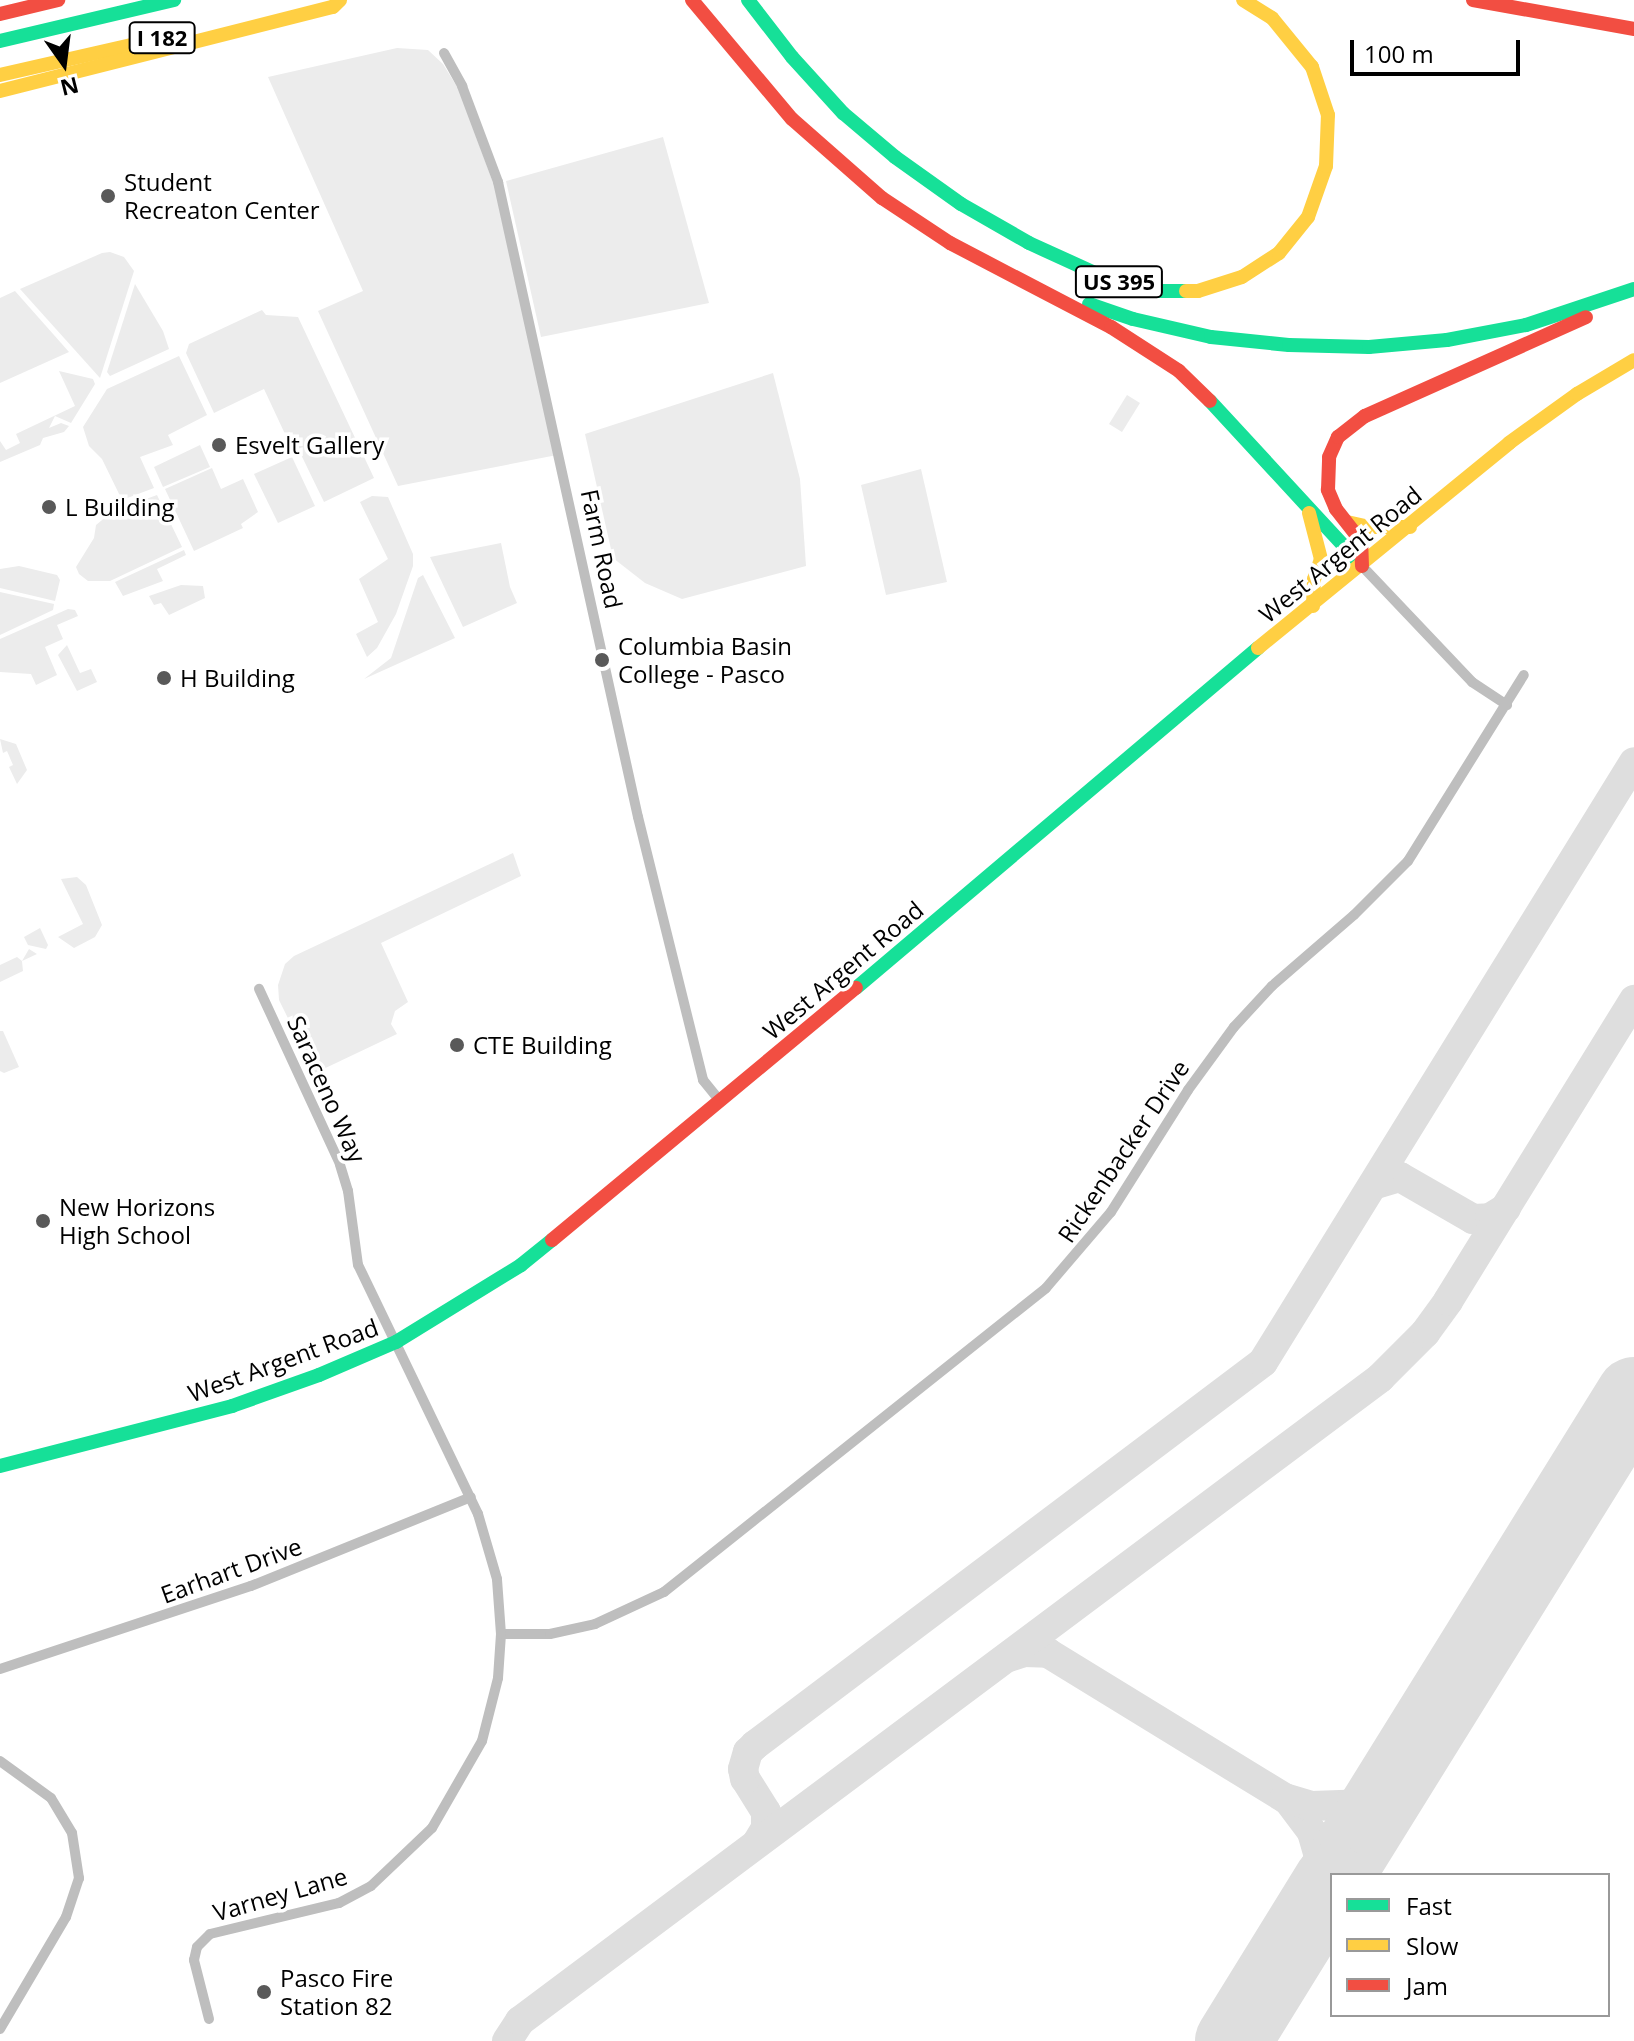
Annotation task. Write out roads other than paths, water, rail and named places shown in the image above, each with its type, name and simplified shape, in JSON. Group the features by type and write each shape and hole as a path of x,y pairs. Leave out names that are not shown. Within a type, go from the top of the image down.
{"main road":[{"path":"0,14 58,0"},
{"name":"I 182","path":"0,41 174,0"},
{"name":"I 182","path":"0,75 323,0"},
{"path":"0,91 333,7 340,0"},
{"name":"US 395","path":"749,1 792,57 843,113 895,157 961,204 1029,243 1108,279 1151,291 1198,291 1242,277 1279,253 1308,217 1326,166 1328,115 1312,67 1272,18 1243,0"},
{"path":"1473,0 1634,29"},
{"path":"693,2 763,89 850,173 927,229 1111,327 1179,371 1246,436 1308,510 1362,566"},
{"path":"1018,279 1172,330 1249,342 1356,347 1408,345 1488,333 1563,314 1634,289"},
{"path":"1362,566 1361,541 1332,500 1327,480 1332,447 1347,429 1378,410 1634,295"},
{"name":"West Argent Road","path":"0,1466 232,1406 319,1375 396,1342 521,1265 721,1102 1242,661 1527,429 1634,360"},
{"path":"1308,510 1321,559 1314,579 1313,606"},
{"path":"1347,522 1369,527 1410,527"}],"street":[{"name":"Farm Road","path":"444,53 462,86 498,182 638,817 703,1080 721,1102"},
{"path":"1362,566 1463,674 1507,705"},
{"name":"Rickenbacker Drive","path":"501,1634 534,1635 573,1630 617,1616 664,1592 1046,1288 1111,1212 1188,1090 1234,1027 1272,986 1354,915 1408,861 1524,675"},
{"name":"Saraceno Way","path":"259,989 340,1164 348,1191 358,1265 396,1342"},
{"name":"Varney Lane","path":"209,2019 194,1960 197,1947 210,1934 339,1903 371,1886 432,1828 482,1741 498,1678 501,1634 497,1579 471,1497 396,1342"},
{"name":"Earhart Drive","path":"0,1669 251,1586 471,1497"},
{"path":"0,1761 51,1798 72,1833 79,1878 66,1917 0,2029"}],"place":[{"name":"Student Recreaton Center","path":"108,196"},
{"name":"Esvelt Gallery","path":"219,445"},
{"name":"L Building","path":"49,507"},
{"name":"Columbia Basin College - Pasco","path":"602,660"},
{"name":"H Building","path":"164,678"},
{"name":"CTE Building","path":"457,1045"},
{"name":"New Horizons High School","path":"43,1221"},
{"name":"Pasco Fire Station 82","path":"264,1992"}]}
